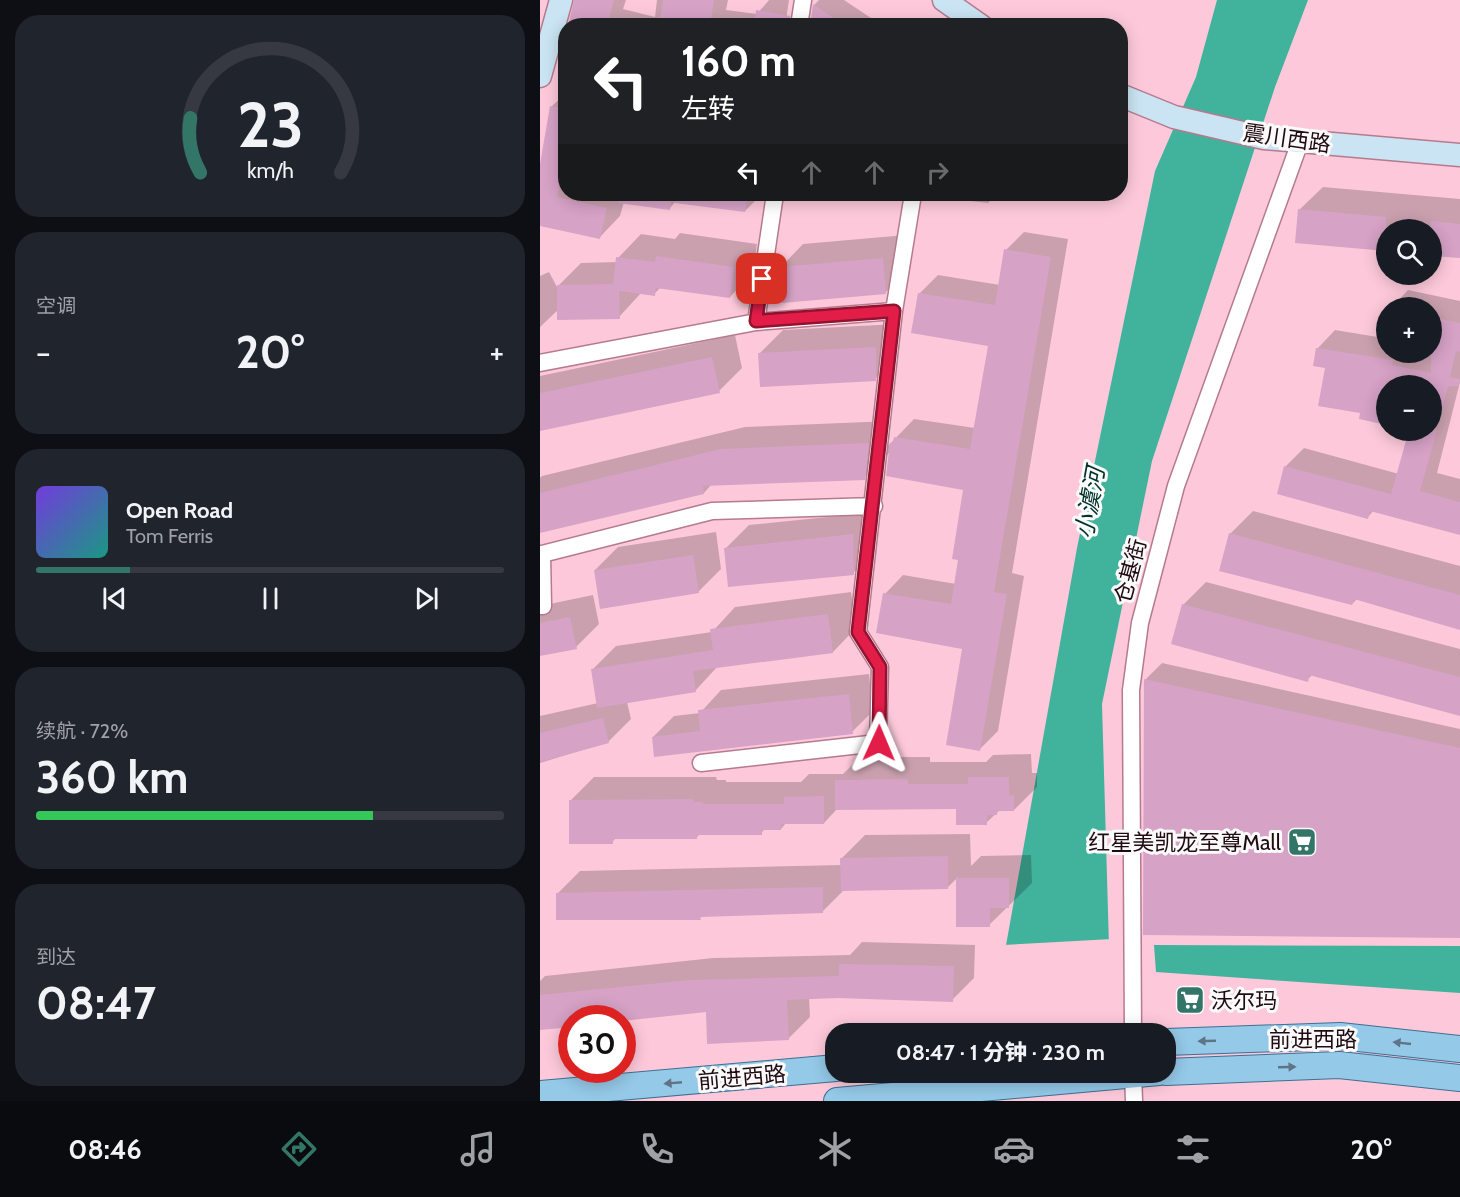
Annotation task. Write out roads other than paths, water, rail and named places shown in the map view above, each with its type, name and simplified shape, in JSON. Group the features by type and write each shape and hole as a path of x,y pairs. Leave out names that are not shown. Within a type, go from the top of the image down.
{"main road":[{"name":"前进西路","path":"1176,1042 1340,1036 1460,1049"},
{"name":"前进西路","path":"1176,1072 1339,1065 1457,1078"},
{"name":"前进西路","path":"540,1094 825,1069"},
{"path":"837,1101 1039,1083"}],"street":[{"path":"540,76 561,0"},
{"path":"800,18 802,0"},
{"path":"944,0 970,18"},
{"name":"震川西路","path":"1128,98 1174,117 1264,138 1460,155"},
{"name":"仓基街","path":"1132,1023 1131,690 1140,623 1176,486 1300,142"},
{"path":"756,321 774,201"},
{"path":"701,763 879,743 880,667 858,632 874,506 894,311 912,201"},
{"path":"540,363 756,321 894,311"},
{"path":"540,606 543,606 542,554 712,511 874,506"},
{"path":"1129,1083 1134,1101"}],"water":[{"name":"小澞河","path":"1217,0 1308,0 1275,87 1152,461 1102,704 1109,946 1005,951 1077,548 1155,171 1196,77"},
{"path":"1154,945 1460,946 1460,993 1156,972"}],"place":[{"name":"红星美凯龙至尊Mall","path":"1302,842"},
{"name":"沃尔玛","path":"1190,1000"}]}
